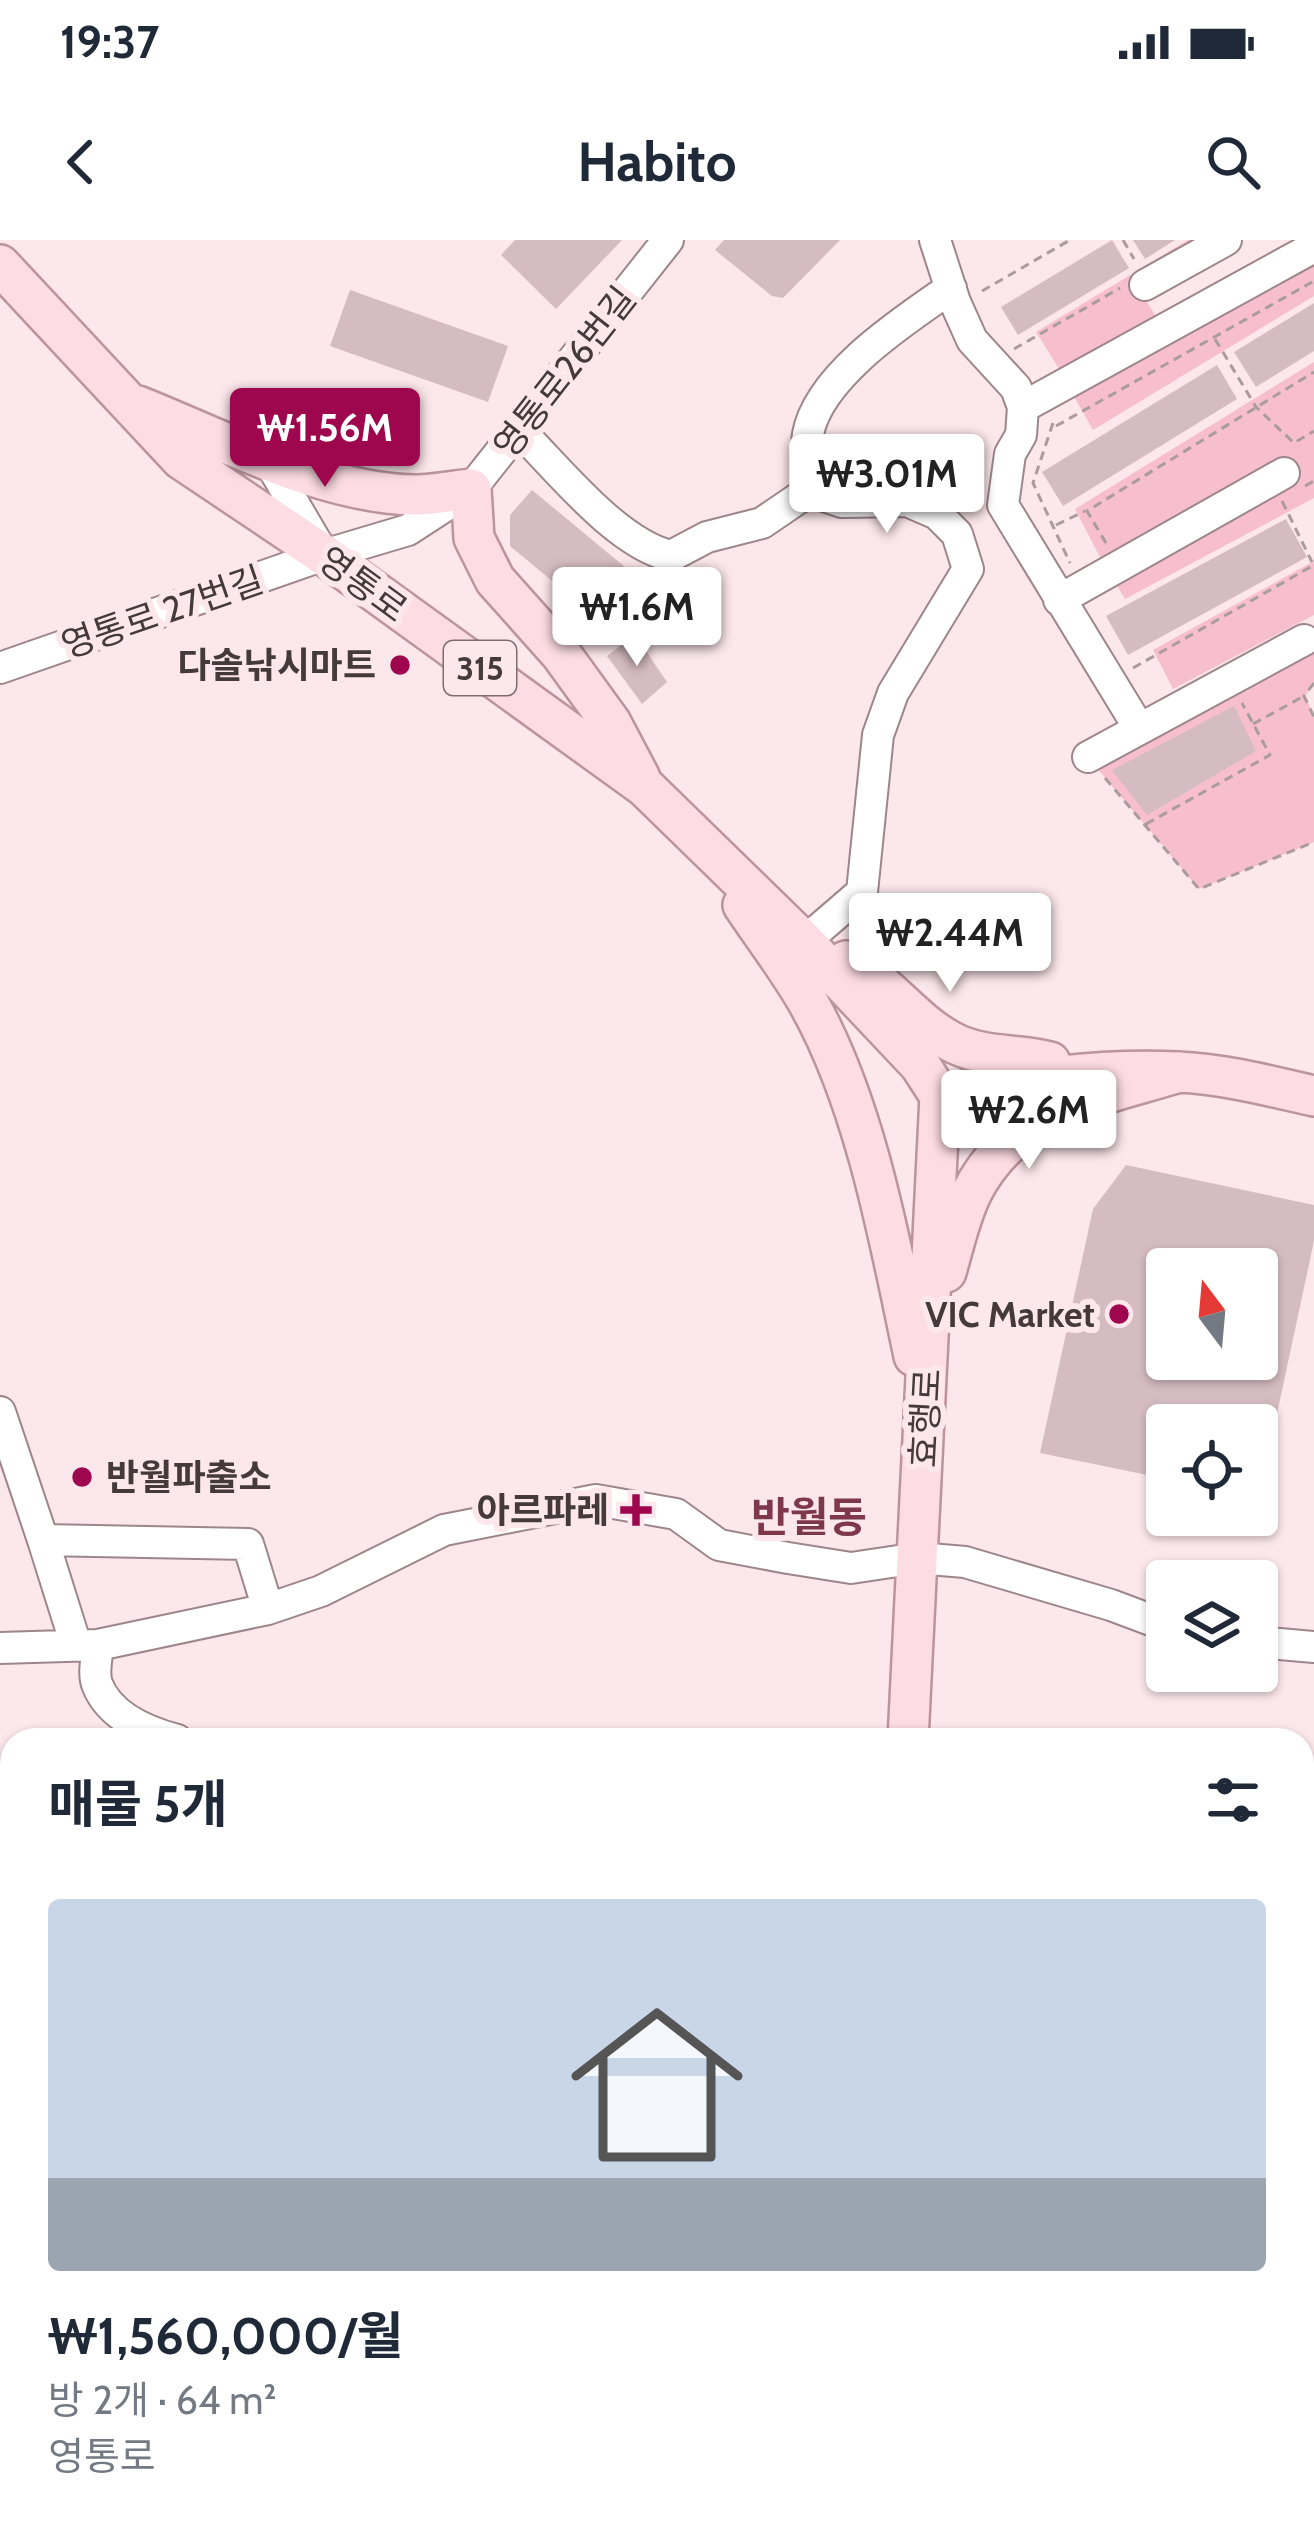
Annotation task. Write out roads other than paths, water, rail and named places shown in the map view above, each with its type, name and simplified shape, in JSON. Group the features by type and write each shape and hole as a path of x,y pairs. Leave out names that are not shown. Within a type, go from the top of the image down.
{"main road":[{"name":"영통로","path":"0,265 181,460 324,555 645,788 804,942 920,1065 940,1096"},
{"path":"122,399 267,458 361,488 416,495 471,489 475,538 495,580 561,654 611,723 645,788"},
{"name":"315","path":"698,835 811,1006 848,1096 881,1198 926,1412"},
{"path":"804,942 864,970 950,1041 978,1053 1041,1060 1090,1073"},
{"path":"929,1322 971,1193 1002,1145 1047,1115 1180,1072"},
{"path":"940,1096 1014,1081 1090,1073 1180,1072 1314,1096"},
{"name":"효행로","path":"909,1728 940,1096"}],"street":[{"name":"영통로26번길","path":"324,555 408,530 471,489 668,240"},
{"path":"935,240 965,290 972,340 1030,403"},
{"path":"1134,276 1226,240"},
{"path":"1139,728 1071,594 1003,505 1010,454 1022,435 1030,403 1314,247"},
{"path":"808,490 808,434 820,404 891,330 965,290"},
{"path":"518,429 598,510 650,551 671,556 707,537 762,523 808,490"},
{"path":"267,458 324,555"},
{"path":"1071,594 1294,486"},
{"path":"804,942 862,892 878,735 893,693 968,569 957,534 937,514 907,501 842,502 808,490"},
{"name":"영통로 27번길","path":"0,668 324,555"},
{"path":"1092,762 1139,728 1304,640"},
{"path":"0,1412 43,1540 87,1645 95,1681 107,1702 141,1728"},
{"path":"0,1648 87,1645 268,1609 321,1591 444,1530 596,1500 676,1514 719,1545 851,1568 918,1558 965,1562 1146,1619"},
{"path":"43,1540 248,1544 268,1609"},
{"path":"1278,1644 1314,1647"}],"place":[{"name":"다솔낚시마트","path":"400,665"},
{"name":"VIC Market","path":"1119,1314"},
{"name":"반월파출소","path":"82,1477"},
{"name":"아르파레","path":"636,1510"}],"district":[{"name":"반월동","path":"809,1517"}]}
